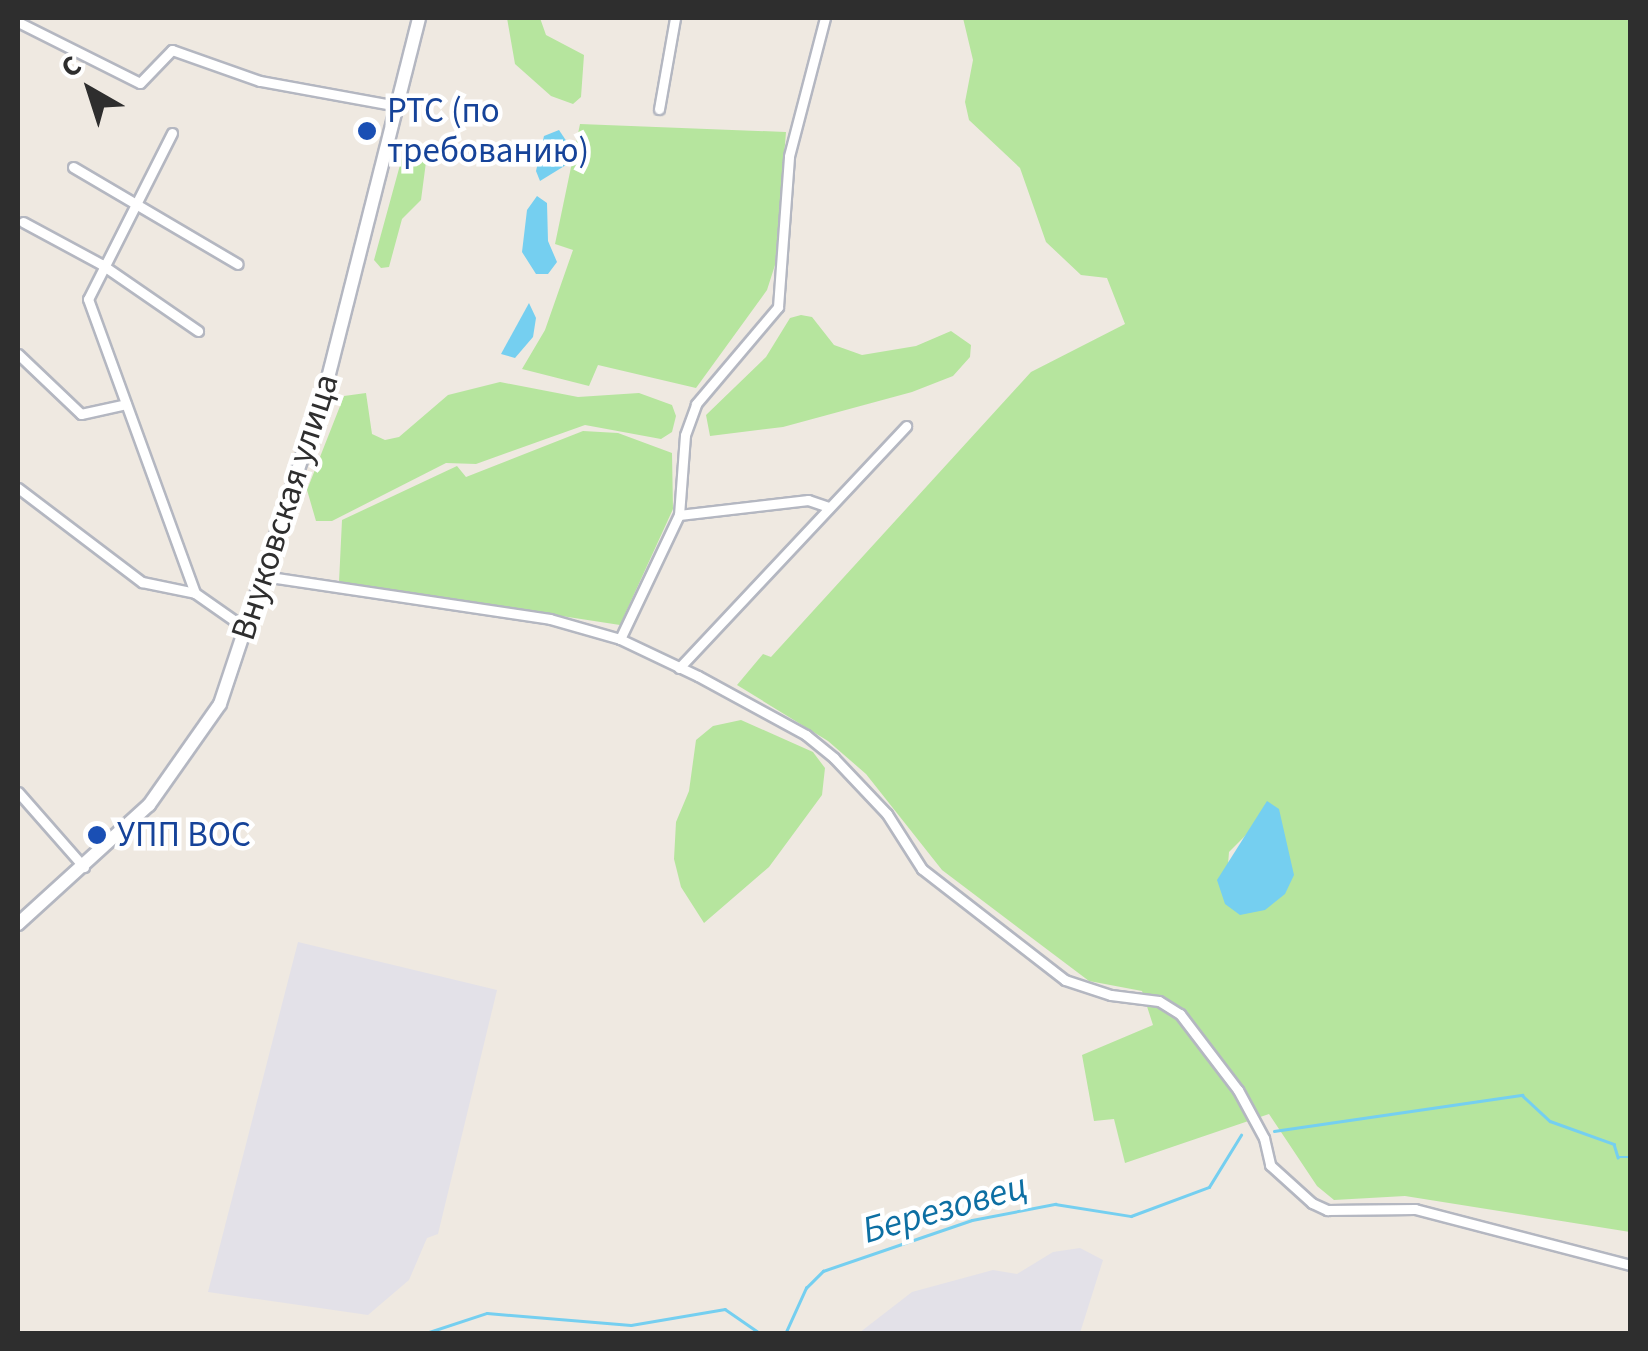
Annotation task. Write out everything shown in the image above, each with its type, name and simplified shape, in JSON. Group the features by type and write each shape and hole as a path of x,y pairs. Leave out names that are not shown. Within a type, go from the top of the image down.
{"main road":[{"name":"Внуковская улица","path":"18,924 149,805 198,742 246,628 327,382 419,18"}],"street":[{"path":"659,108 675,18"},
{"path":"620,639 678,515 685,435 696,404 778,307 789,156 826,18"},
{"path":"18,22 140,84 172,50 260,82 398,106"},
{"path":"172,133 134,200 88,299 195,594"},
{"path":"73,166 238,264"},
{"path":"23,222 102,264 198,330"},
{"path":"18,354 82,414 126,404"},
{"path":"679,668 906,426"},
{"path":"18,488 142,582 195,594 246,628"},
{"path":"678,515 808,500 828,507"},
{"path":"263,576 550,619 620,639 679,668 806,735 887,814 922,870 1065,980 1111,996 1159,1001 1180,1014 1238,1090 1270,1165 1312,1203 1328,1210 1415,1209 1630,1265"},
{"path":"18,793 84,867"}],"shaded area":[{"path":"298,942 497,990 438,1234 427,1238 409,1280 368,1315 208,1292"},
{"path":"1080,1248 1103,1260 1080,1333 859,1333 912,1292 993,1270 1017,1274 1053,1252"}],"green space":[{"path":"507,18 540,18 546,35 584,55 581,97 573,104 551,96 515,64"},
{"path":"963,18 1630,18 1630,1232 1405,1196 1334,1200 1317,1186 1269,1114 1125,1163 1114,1119 1094,1121 1082,1055 1153,1025 1142,991 1089,981 942,870 866,774 828,741 737,685 763,654 771,657 1031,372 1125,324 1107,278 1081,275 1046,242 1020,168 969,120 965,102 973,60","holes":["1251,830 1225,903 1229,852"]},
{"path":"580,124 786,132 775,265 767,290 696,388 598,365 589,386 522,369 545,330 573,250 555,244"},
{"path":"413,151 426,162 421,200 402,219 389,267 381,268 374,260 403,154"},
{"path":"812,317 834,345 862,355 916,346 951,331 971,345 970,357 953,376 912,392 783,427 710,436 706,415 766,357 790,318"},
{"path":"500,382 578,397 639,393 672,405 676,416 672,432 661,439 585,425 476,464 446,463 332,521 316,521 307,490 344,396 366,393 372,434 385,440 399,437 448,395"},
{"path":"583,431 618,433 672,453 673,509 620,625 339,582 342,520 457,466 466,477"},
{"path":"741,720 813,752 825,768 822,795 769,867 704,923 681,887 674,859 676,822 689,791 696,740 713,726"}],"water":[{"path":"559,130 567,142 566,165 540,181 536,171 544,136"},
{"path":"537,196 547,203 548,241 557,262 548,274 536,274 522,252 527,210"},
{"path":"529,303 536,318 533,337 515,358 501,354"},
{"path":"1267,801 1279,809 1294,875 1285,894 1265,910 1240,915 1225,904 1217,880"}],"waterway":[{"name":"Березовец","path":"1274,1131 1522,1095 1550,1121 1614,1144 1618,1157 1630,1157"},
{"name":"Березовец","path":"785,1334 806,1288 823,1271 972,1220 1055,1204 1131,1216 1209,1187 1241,1135"},
{"name":"Березовец","path":"423,1334 487,1313 631,1325 725,1309 761,1334"}],"place":[{"name":"РТС (по требованию)","path":"367,131"},
{"name":"УПП ВОС","path":"97,835"}]}
